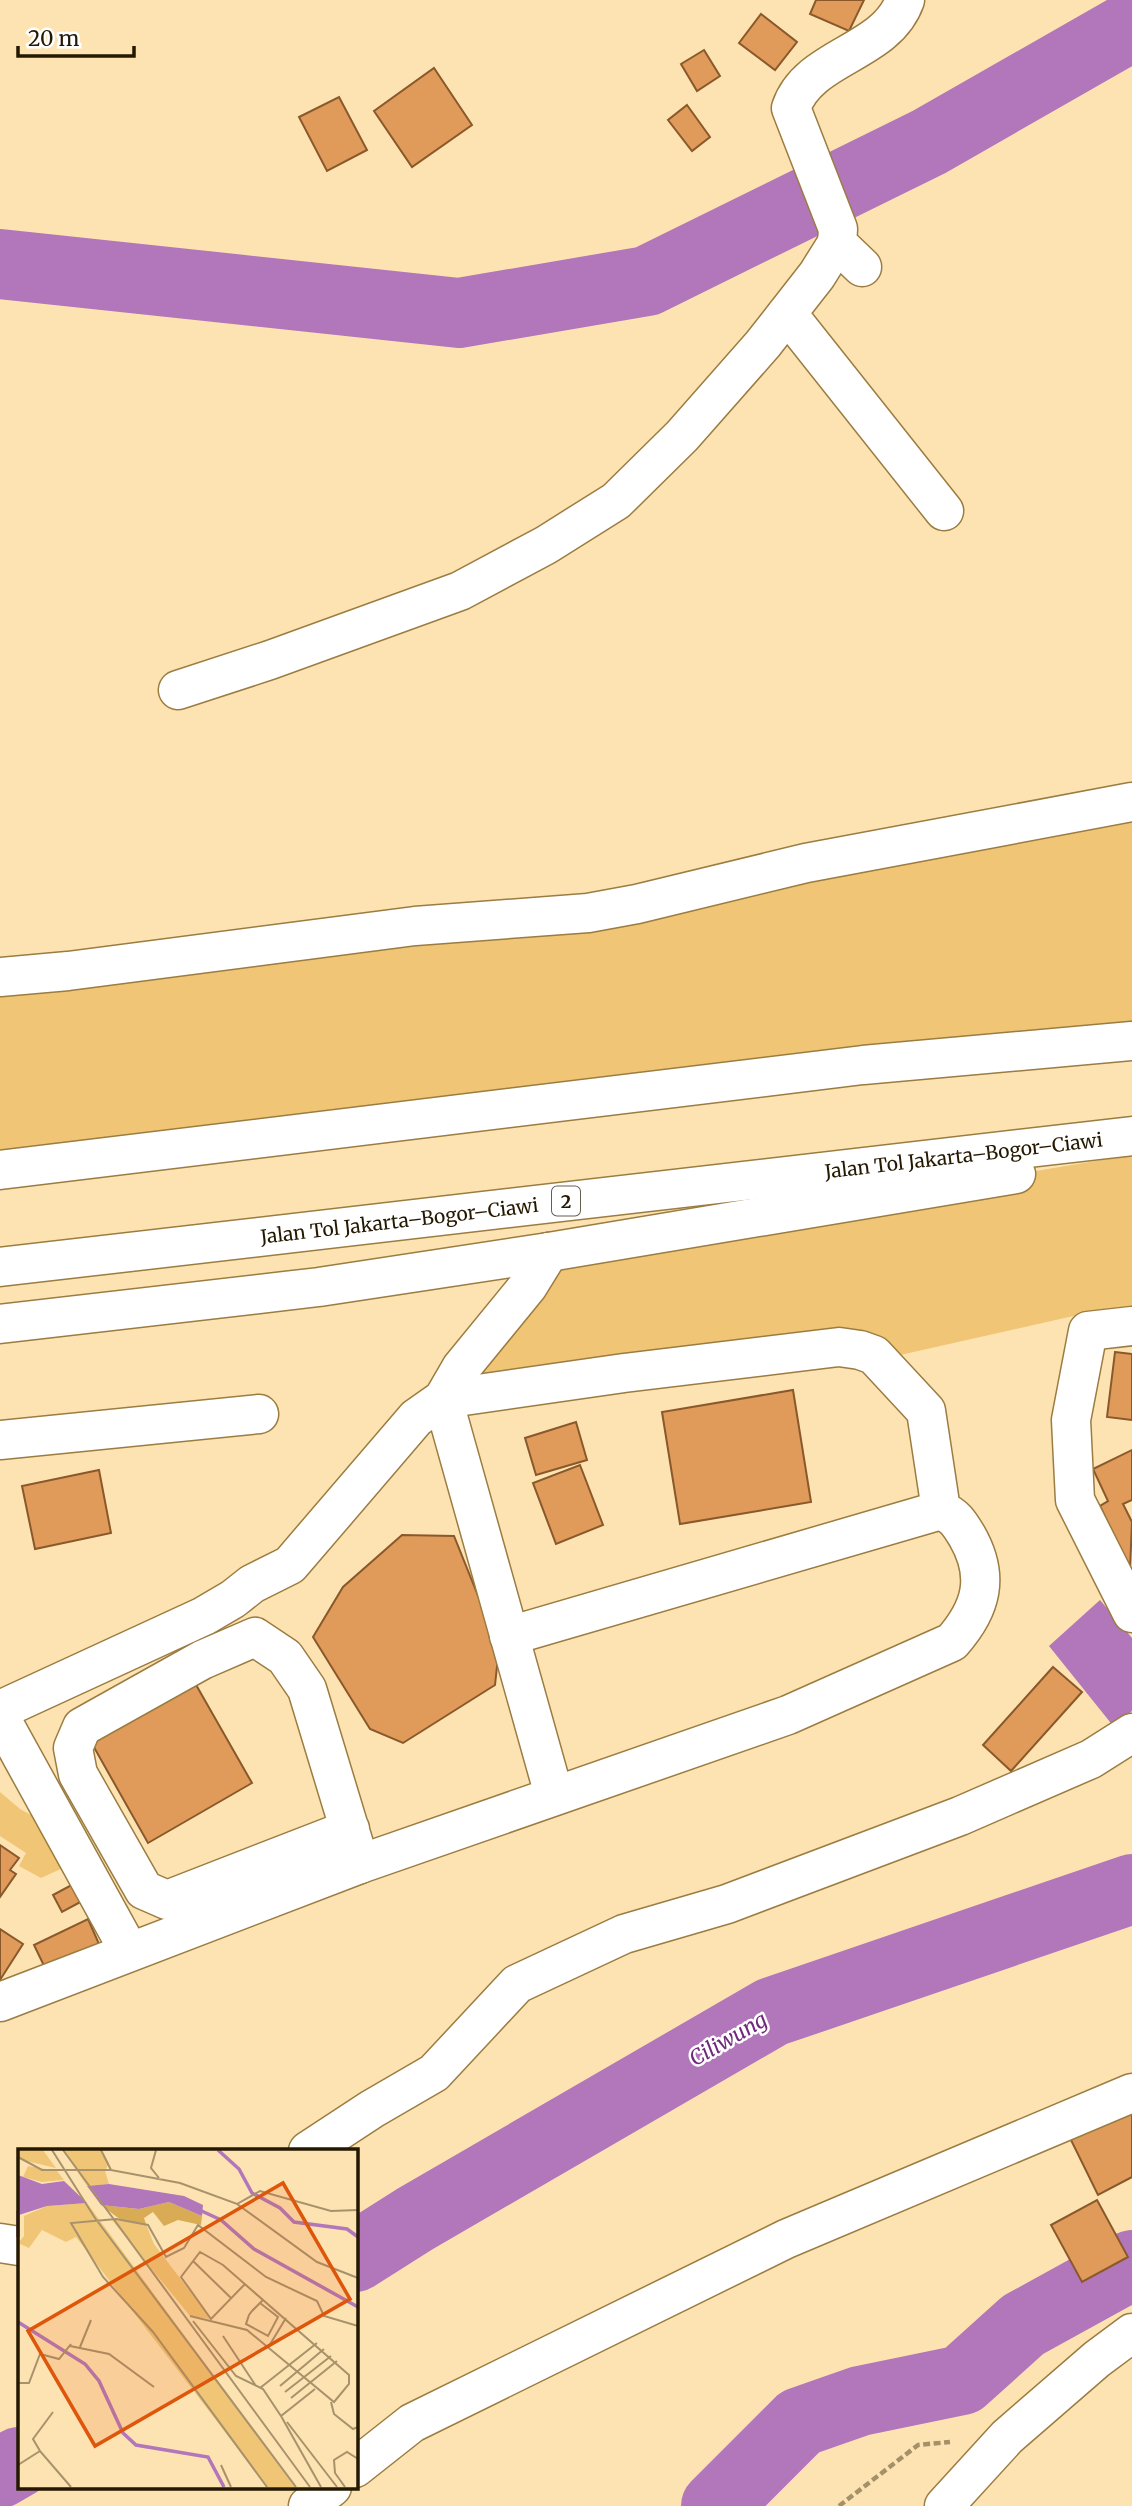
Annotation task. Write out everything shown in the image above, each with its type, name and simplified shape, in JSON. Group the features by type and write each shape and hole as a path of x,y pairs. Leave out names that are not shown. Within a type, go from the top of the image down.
{"main road":[{"path":"178,690 460,591 546,545 616,501 682,436 786,315 843,239 791,108 796,95 815,75 867,43 894,20 905,0"},
{"path":"786,315 944,511"},
{"path":"0,977 88,969 415,926 588,913 806,863 1132,802"},
{"path":"0,1170 863,1065 1132,1041"},
{"name":"Jalan Tol Jakarta–Bogor–Ciawi","path":"0,1267 1132,1136"},
{"path":"0,1324 318,1287 550,1252 1132,1154"},
{"path":"0,1710 204,1616 233,1599 251,1584 290,1565 416,1418 443,1399 461,1368 528,1286 550,1252"},
{"path":"1132,1326 1088,1331 1071,1420 1075,1500 1132,1613"},
{"path":"443,1399 624,1373 839,1347 860,1350 874,1355 926,1411 941,1510"},
{"path":"443,1399 554,1795"},
{"path":"0,1440 259,1414"},
{"path":"355,1847 307,1689 285,1657 256,1637 202,1660 82,1727 73,1748 78,1774 144,1890 167,1900 554,1795 788,1715 953,1642 966,1626 978,1602 981,1580 977,1554 954,1515 941,1510 509,1636"},
{"path":"0,1717 129,1951"},
{"path":"311,2149 433,2073 517,1984 624,1934 727,1904 960,1816 1091,1759 1132,1733"},
{"path":"0,2002 129,1951 355,1847"},
{"path":"357,2466 412,2423 786,2239 1132,2092"},
{"path":"0,2243 18,2246"},
{"path":"944,2506 1007,2437 1097,2359 1132,2333"},
{"path":"307,2506 331,2488"}],"path":[{"path":"839,2506 918,2445 1007,2437"}],"shaded area":[{"path":"1132,799 1132,1043 0,1170 0,975 588,913"},
{"path":"1132,1155 1132,1307 1091,1312 878,1360 443,1399 549,1252"},
{"path":"1100,1600 1132,1638 1132,1711 1114,1727 1049,1646"},
{"path":"0,1792 20,1809 42,1821 65,1867 41,1878 19,1866 26,1853 0,1836"}],"building":[{"path":"816,0 864,0 849,31 810,14"},
{"path":"761,14 797,42 775,70 739,43"},
{"path":"704,50 720,76 697,91 681,64"},
{"path":"434,68 472,125 412,167 374,111"},
{"path":"339,97 367,150 327,171 299,117"},
{"path":"687,105 710,137 692,151 668,120"},
{"path":"1115,1352 1132,1354 1132,1420 1107,1417"},
{"path":"793,1390 811,1502 680,1524 662,1412"},
{"path":"576,1422 587,1460 536,1475 525,1438"},
{"path":"1132,1450 1132,1500 1123,1504 1132,1522 1130,1570 1100,1506 1108,1501 1093,1469"},
{"path":"580,1465 603,1525 556,1544 533,1483"},
{"path":"99,1470 111,1533 35,1549 22,1486"},
{"path":"402,1535 454,1536 499,1648 495,1685 403,1743 370,1729 313,1637 343,1587"},
{"path":"1053,1667 1082,1692 1011,1771 983,1745"},
{"path":"195,1683 252,1783 148,1843 91,1742"},
{"path":"0,1845 19,1858 10,1870 16,1874 0,1897"},
{"path":"77,1882 86,1899 62,1912 53,1895"},
{"path":"88,1919 99,1944 46,1970 34,1945"},
{"path":"0,1929 23,1944 0,1980"},
{"path":"1132,2103 1132,2177 1098,2195 1069,2136"},
{"path":"1097,2200 1128,2257 1082,2282 1051,2225"}],"waterway":[{"path":"0,264 459,313 647,281 929,142 1132,26"},
{"name":"Ciliwung","path":"357,2256 415,2219 772,2012 1132,1889"},
{"path":"716,2506 800,2422 860,2401 962,2380 1023,2325 1132,2265"},
{"name":"Ciliwung","path":"0,2473 18,2463"}]}
